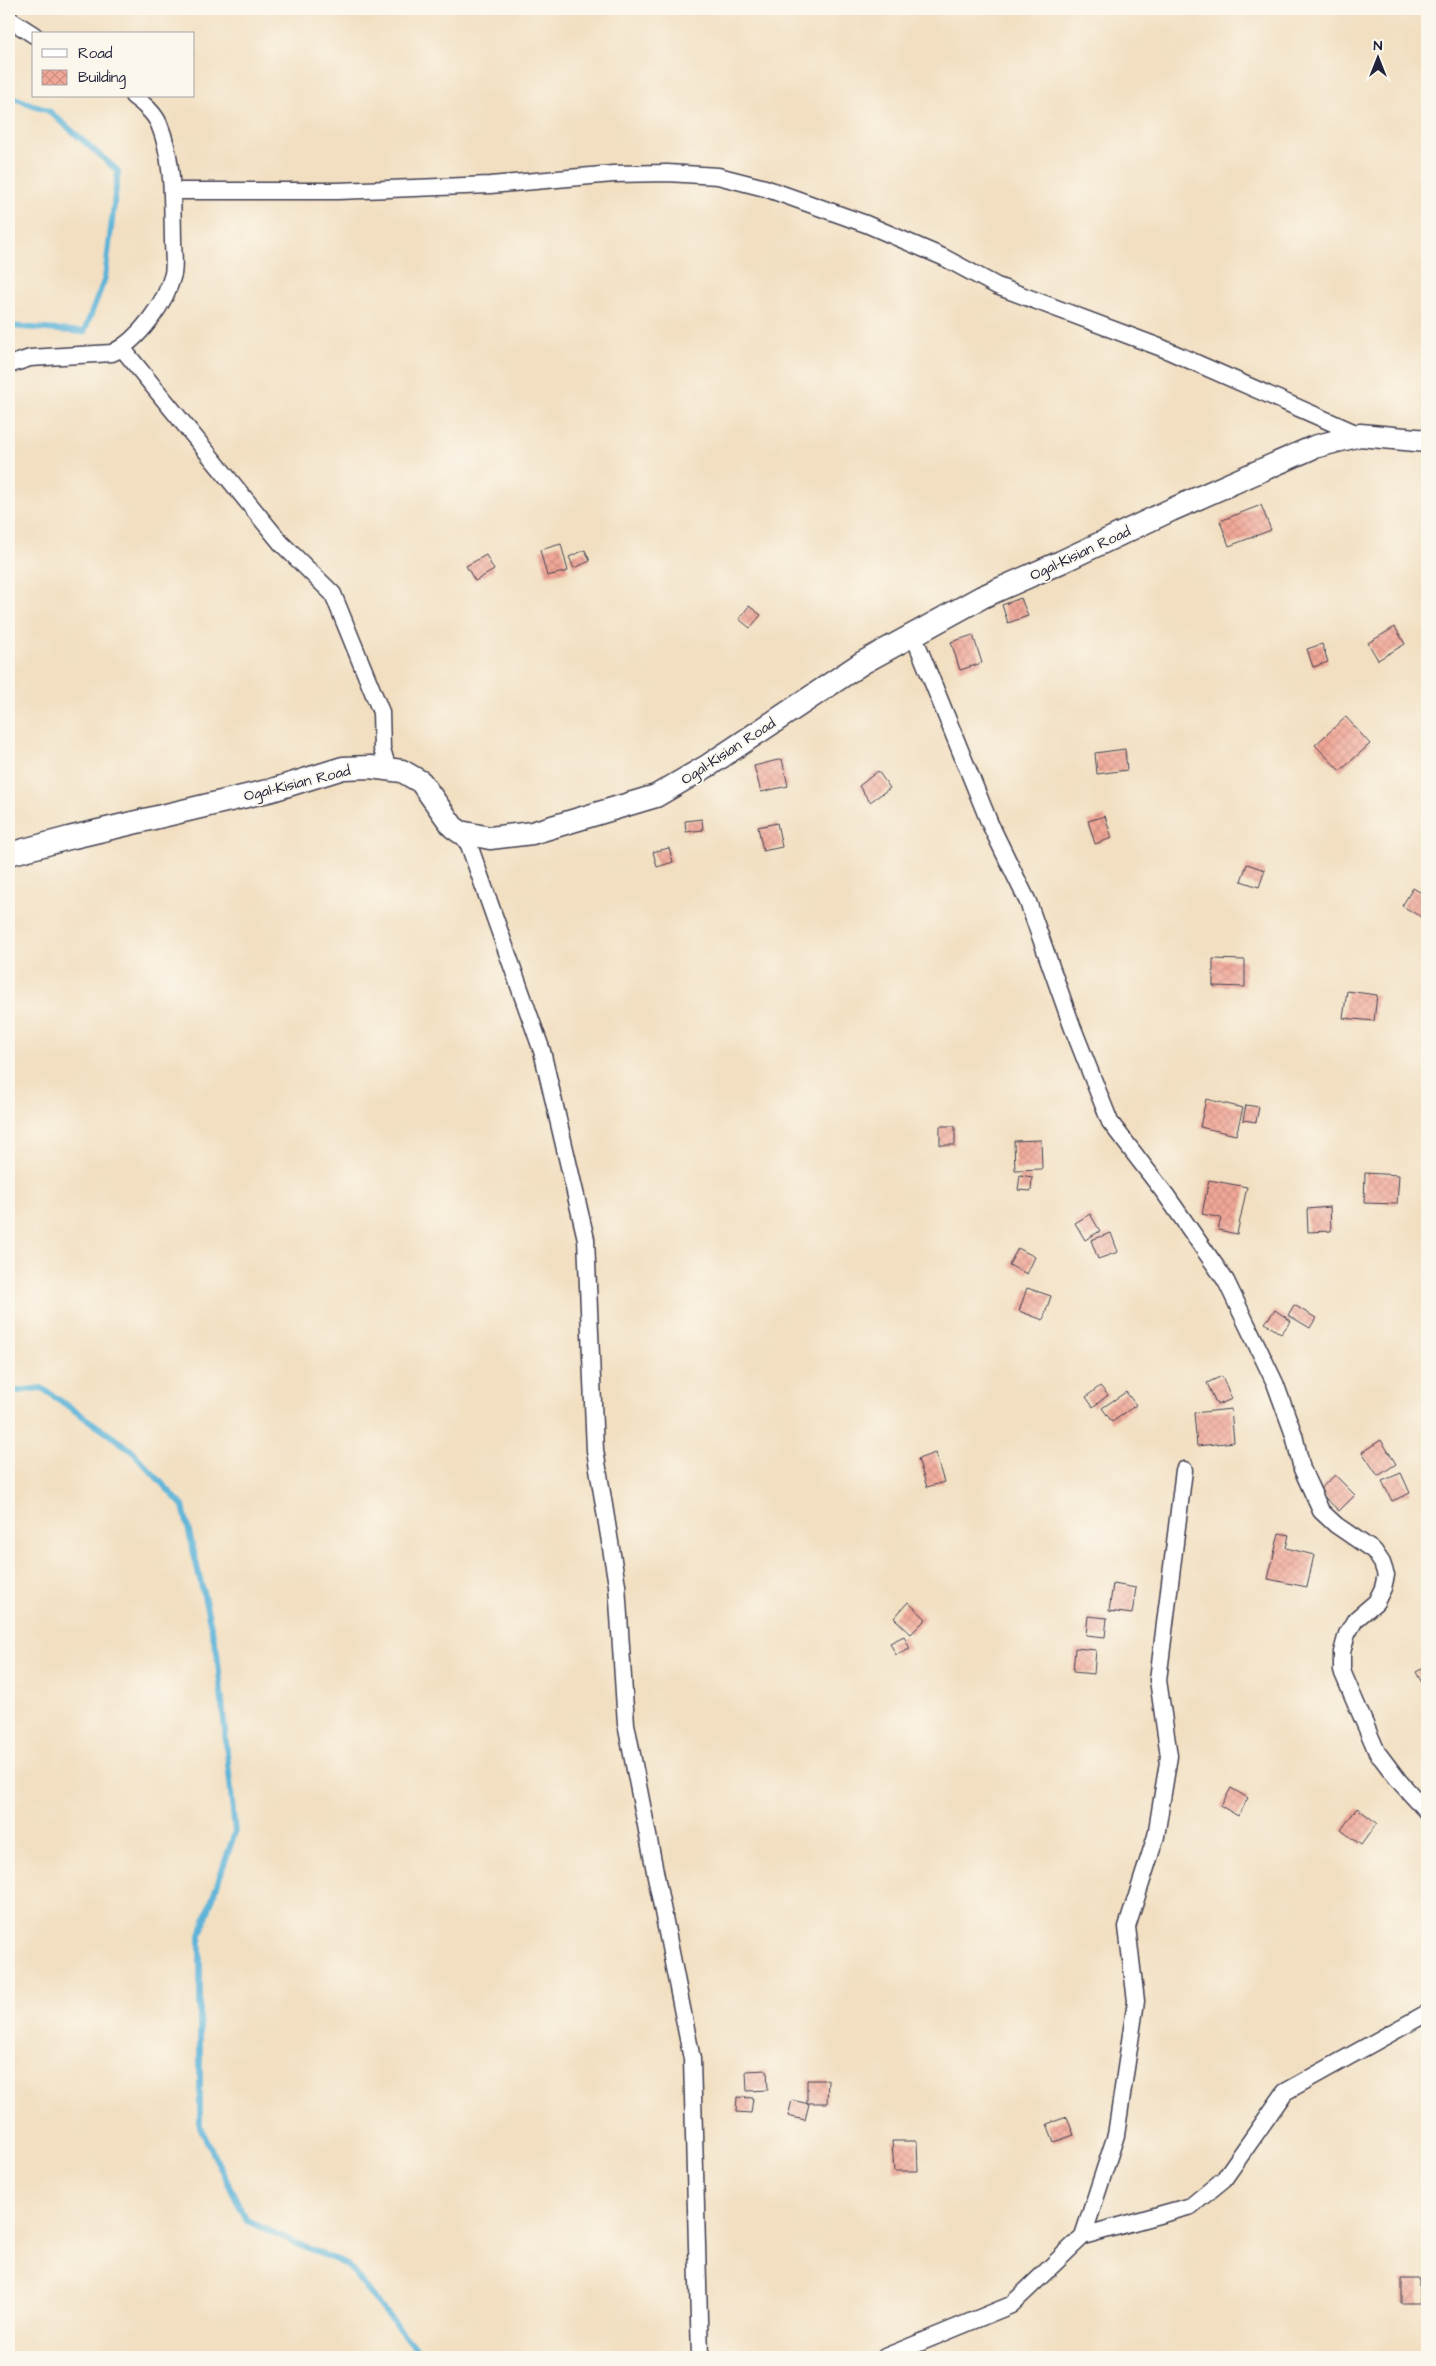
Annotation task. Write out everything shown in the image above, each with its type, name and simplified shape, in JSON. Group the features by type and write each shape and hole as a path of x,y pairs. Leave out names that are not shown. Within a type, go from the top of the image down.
{"main road":[{"name":"Ogal-Kisian Road","path":"9,854 272,790 343,768 370,767 402,771 421,782 443,814 460,832 490,838 532,833 656,796 708,765 862,663 982,597 1314,447 1360,435 1427,441"}],"street":[{"path":"9,19 32,34"},
{"path":"9,365 30,358 104,354 122,348 148,323 166,291 173,274 172,191 166,145 158,122 135,98"},
{"path":"172,191 338,191 490,185 613,174 668,173 718,176 765,188 866,224 943,257 998,286 1162,348 1360,435"},
{"path":"122,348 282,543 333,594 381,712 382,749 388,769"},
{"path":"913,634 990,824 1028,902 1072,1026 1110,1122 1166,1195 1226,1281 1275,1383 1294,1435 1302,1469 1321,1512 1336,1525 1374,1551 1382,1563 1386,1575 1383,1588 1376,1602 1355,1620 1347,1634 1342,1652 1342,1671 1377,1752 1398,1782 1427,1812"},
{"path":"460,832 469,846 542,1051 586,1239 595,1450 617,1585 626,1724 692,2059 700,2357"},
{"path":"884,2357 1012,2305 1083,2236 1116,2135 1136,2000 1127,1928 1156,1836 1169,1756 1158,1680 1184,1470"},
{"path":"1083,2236 1191,2206 1224,2179 1285,2092 1427,2013"}],"building":[{"path":"1261,505 1271,530 1229,546 1220,521"},
{"path":"561,544 568,571 547,576 540,550"},
{"path":"585,550 590,561 574,568 569,557"},
{"path":"486,555 494,570 475,581 466,566"},
{"path":"1021,598 1028,616 1008,623 1002,605"},
{"path":"749,606 761,615 750,628 739,619"},
{"path":"1395,627 1405,644 1378,660 1368,643"},
{"path":"973,635 982,663 960,670 951,642"},
{"path":"1322,644 1328,662 1313,667 1307,649"},
{"path":"1346,717 1370,744 1340,771 1315,745"},
{"path":"1125,749 1127,770 1097,774 1095,753"},
{"path":"782,759 788,786 761,792 754,766"},
{"path":"878,771 890,788 870,802 859,786"},
{"path":"1105,816 1112,838 1095,844 1088,821"},
{"path":"702,819 703,830 686,832 685,821"},
{"path":"777,823 782,847 763,851 758,827"},
{"path":"669,848 673,862 657,867 653,852"},
{"path":"1247,864 1265,870 1259,887 1241,881"},
{"path":"1413,888 1427,896 1427,911 1423,918 1402,906"},
{"path":"1213,959 1245,960 1245,987 1213,986"},
{"path":"1347,991 1377,995 1374,1021 1343,1018"},
{"path":"1206,1099 1243,1108 1236,1135 1200,1127"},
{"path":"1246,1105 1259,1107 1256,1122 1243,1120"},
{"path":"940,1126 955,1126 955,1145 940,1145"},
{"path":"1041,1140 1042,1169 1015,1170 1014,1141"},
{"path":"1365,1173 1399,1175 1397,1204 1364,1203"},
{"path":"1020,1175 1032,1177 1031,1191 1018,1190"},
{"path":"1209,1180 1247,1187 1237,1234 1218,1230 1221,1218 1202,1214"},
{"path":"1330,1207 1331,1231 1308,1232 1307,1209"},
{"path":"1090,1214 1100,1231 1085,1240 1075,1223"},
{"path":"1111,1233 1118,1252 1098,1259 1091,1240"},
{"path":"1018,1248 1035,1257 1027,1274 1009,1265"},
{"path":"1027,1288 1051,1296 1043,1320 1019,1311"},
{"path":"1294,1305 1316,1318 1310,1328 1288,1315"},
{"path":"1275,1310 1291,1321 1281,1334 1265,1323"},
{"path":"1222,1376 1232,1399 1217,1405 1207,1383"},
{"path":"1100,1386 1108,1395 1093,1407 1086,1397"},
{"path":"1126,1392 1136,1405 1112,1422 1102,1408"},
{"path":"1231,1409 1234,1442 1197,1446 1194,1413"},
{"path":"1381,1440 1396,1464 1378,1476 1362,1452"},
{"path":"935,1453 944,1482 927,1487 918,1459"},
{"path":"1401,1473 1410,1493 1392,1501 1382,1481"},
{"path":"1335,1475 1355,1495 1339,1511 1318,1491"},
{"path":"1279,1533 1289,1535 1286,1548 1314,1555 1307,1587 1268,1579"},
{"path":"1113,1584 1136,1588 1132,1614 1109,1611"},
{"path":"908,1602 926,1619 911,1634 894,1618"},
{"path":"1088,1616 1107,1618 1105,1637 1086,1635"},
{"path":"904,1636 910,1649 896,1655 890,1643"},
{"path":"1075,1648 1096,1650 1094,1674 1073,1672"},
{"path":"1427,1666 1427,1689 1426,1690 1416,1672"},
{"path":"1231,1788 1248,1798 1238,1816 1221,1806"},
{"path":"1357,1808 1377,1823 1361,1845 1341,1830"},
{"path":"767,2070 768,2090 747,2091 746,2071"},
{"path":"807,2080 828,2080 827,2103 807,2103"},
{"path":"737,2097 753,2098 751,2113 736,2112"},
{"path":"792,2100 809,2104 805,2120 788,2116"},
{"path":"1067,2117 1074,2135 1054,2142 1047,2124"},
{"path":"892,2141 917,2141 918,2171 894,2171"},
{"path":"1401,2279 1419,2279 1419,2303 1401,2303"}],"waterway":[{"path":"9,96 49,111 118,171 105,278 84,332 9,326"},
{"path":"9,1392 42,1388 130,1449 183,1506 217,1652 235,1832 200,1935 200,2127 247,2221 347,2265 422,2357"}]}
